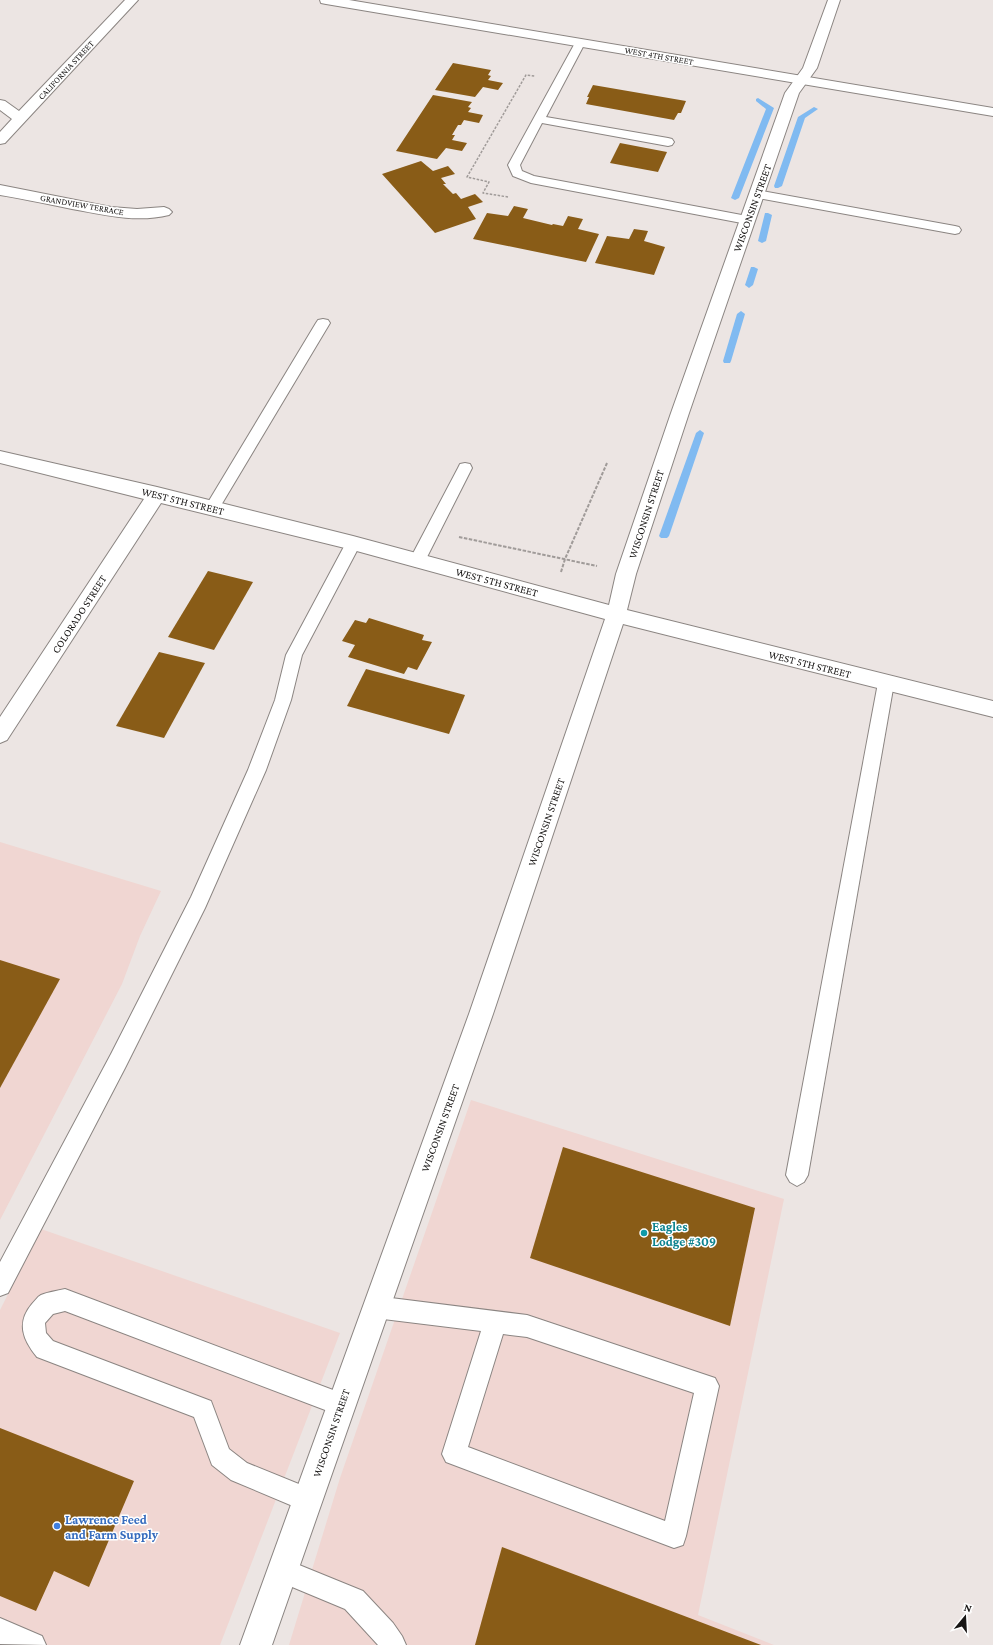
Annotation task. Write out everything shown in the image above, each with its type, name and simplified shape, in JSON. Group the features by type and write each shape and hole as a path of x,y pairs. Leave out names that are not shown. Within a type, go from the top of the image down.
{"street":[{"name":"CALIFORNIA STREET","path":"0,140 132,0"},
{"name":"WEST 4TH STREET","path":"326,0 993,112"},
{"name":"WISCONSIN STREET","path":"256,1645 481,1014 616,615 626,574 756,194 792,93 810,68 834,0"},
{"path":"0,104 20,118"},
{"name":"GRANDVIEW TERRACE","path":"0,190 111,212 137,214 164,212"},
{"name":"WEST 5TH STREET","path":"0,456 353,543 616,615 993,709"},
{"name":"COLORADO STREET","path":"0,734 157,494"}],"lane":[{"path":"580,42 514,165 517,173 531,179 747,220"},
{"path":"539,118 668,142"},
{"path":"756,194 955,230"},
{"path":"212,508 323,323"},
{"path":"417,560 465,468"},
{"path":"0,1285 30,1224 118,1061 198,902 257,770 283,700 294,655 353,543"},
{"path":"796,1175 886,683"},
{"path":"307,1500 239,1472 220,1457 203,1408 45,1349 35,1337 34,1319 47,1304 64,1300 341,1404"},
{"path":"375,1308 495,1322 527,1326 707,1386 674,1536 454,1454 495,1322"},
{"path":"282,1570 354,1600 384,1632 393,1645"},
{"path":"0,1631 33,1645"}],"path":[{"path":"554,598 565,559 607,463"},
{"path":"432,532 565,559 626,574"}],"shaded area":[{"path":"0,842 161,891 140,936 122,984 0,1220"},
{"path":"471,1100 784,1199 698,1615 774,1645 289,1645 340,1478"},
{"path":"41,1229 340,1333 220,1645 0,1645 0,1310"}],"building":[{"path":"453,63 491,70 488,75 491,76 488,80 503,83 498,90 483,87 475,97 435,90"},
{"path":"593,85 686,101 681,113 678,113 674,120 586,104 589,97 587,97"},
{"path":"433,95 472,102 468,107 471,108 468,112 483,115 479,123 464,120 461,125 458,125 452,135 455,135 452,140 467,143 462,151 446,148 437,159 396,151"},
{"path":"620,143 667,152 658,172 610,163"},
{"path":"421,161 433,171 448,166 455,174 441,178 446,184 443,184 453,194 456,193 461,199 475,194 483,202 468,207 476,219 435,233 382,174"},
{"path":"514,206 528,209 523,218 552,225 563,226 568,216 583,219 578,229 599,234 586,262 473,239 487,213 508,216"},
{"path":"634,229 648,231 644,241 665,247 654,275 595,263 607,236 629,239"},
{"path":"208,571 253,582 214,650 168,637"},
{"path":"369,618 424,635 422,640 432,642 417,670 408,667 404,674 348,657 355,645 342,641 355,620 366,623"},
{"path":"159,652 205,663 164,738 116,726"},
{"path":"366,669 465,695 449,734 347,706"},
{"path":"0,960 60,979 0,1088"},
{"name":"Eagles Lodge #309","path":"563,1147 755,1208 730,1326 530,1258"},
{"name":"Lawrence Feed and Farm Supply","path":"0,1428 134,1481 89,1587 54,1571 36,1611 0,1596"},
{"path":"502,1547 761,1645 475,1645"}],"waterway":[{"path":"735,198 770,108 758,100"},
{"path":"778,186 802,117 814,109"},
{"path":"762,241 768,215"},
{"path":"749,285 754,269"},
{"path":"727,361 741,314"},
{"path":"664,536 700,433"}],"place":[{"name":"Eagles Lodge #309","path":"644,1233"},
{"name":"Lawrence Feed and Farm Supply","path":"57,1526"}]}
